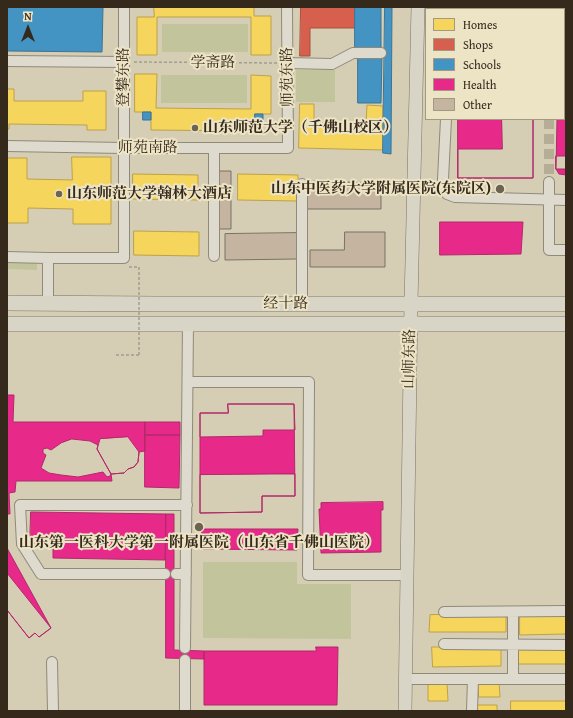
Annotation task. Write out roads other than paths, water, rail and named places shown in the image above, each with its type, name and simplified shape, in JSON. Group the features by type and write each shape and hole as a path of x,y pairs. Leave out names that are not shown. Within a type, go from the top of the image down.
{"highway":[{"name":"经十路","path":"7,303 566,304"},
{"name":"经十路","path":"7,324 566,324"}],"main road":[{"name":"山师东路","path":"405,711 411,303 421,74 418,7"}],"street":[{"name":"登攀东路","path":"48,258 124,258 124,7"},
{"name":"师苑东路","path":"287,7 288,148"},
{"path":"288,63 332,64 353,53 381,53"},
{"path":"7,61 124,62"},
{"path":"446,120 443,179 444,188 447,194 455,197 566,200"},
{"name":"师苑南路","path":"7,146 288,148"},
{"path":"214,148 214,256"},
{"path":"549,182 549,250 566,250"},
{"path":"302,184 302,303"},
{"path":"7,257 48,258 48,303"},
{"path":"186,648 188,323"},
{"path":"188,382 309,382 308,575 408,575"},
{"path":"165,574 41,574 22,544 20,505 187,505"},
{"path":"176,574 186,574"},
{"path":"444,612 566,611"},
{"path":"513,612 513,679"},
{"path":"444,644 566,645"},
{"path":"185,660 185,711"},
{"path":"52,662 53,711"},
{"path":"406,679 566,679"},
{"path":"472,711 473,679"}],"tunnel":[{"path":"549,120 549,182"}],"place":[{"name":"山东师范大学（千佛山校区）","path":"195,128"},
{"name":"山东中医药大学附属医院(东院区)","path":"500,189"},
{"name":"山东师范大学翰林大酒店","path":"59,194"},
{"name":"山东第一医科大学第一附属医院（山东省千佛山医院）","path":"199,527"}]}
